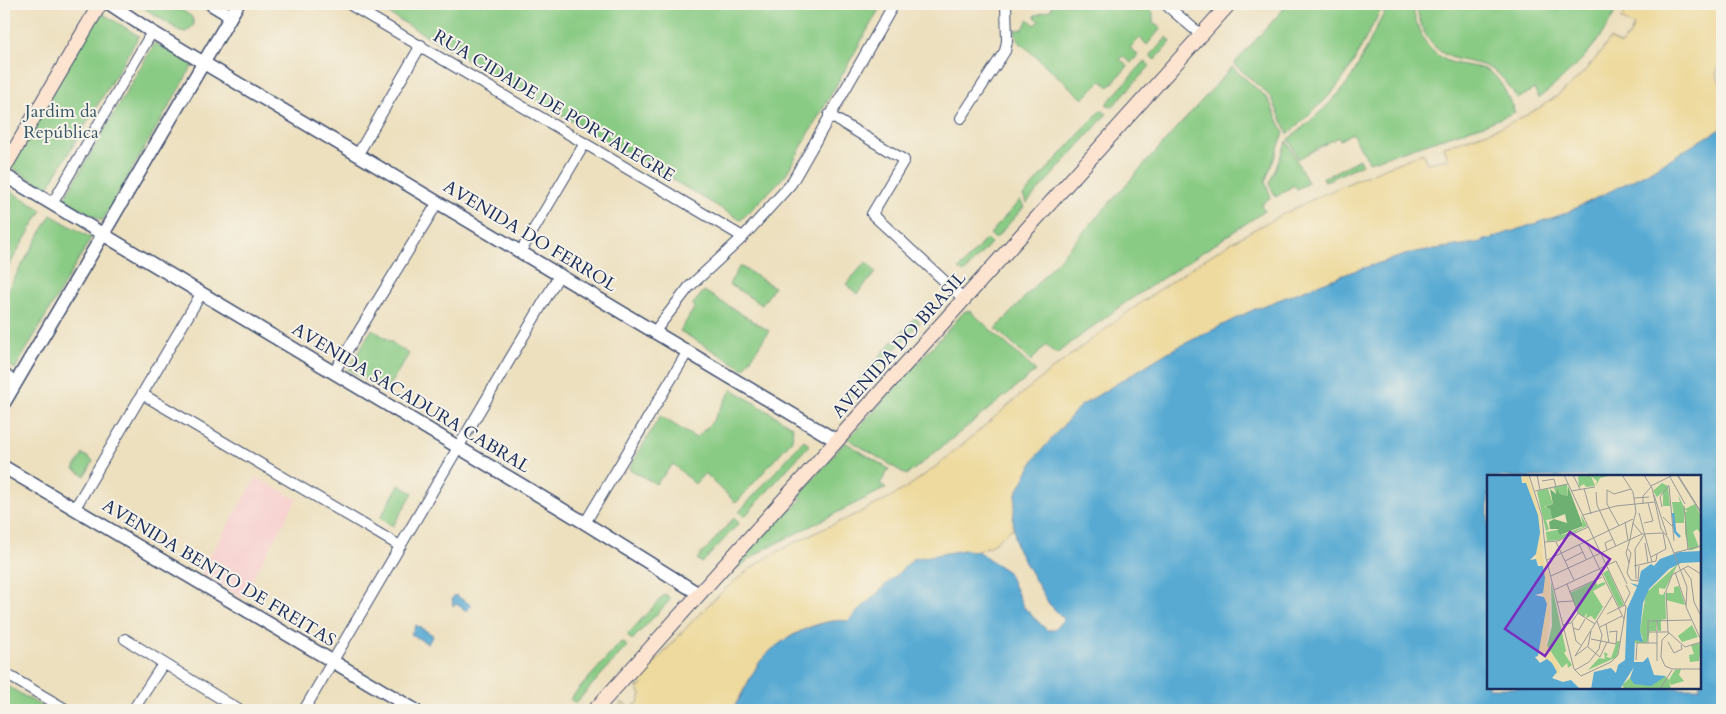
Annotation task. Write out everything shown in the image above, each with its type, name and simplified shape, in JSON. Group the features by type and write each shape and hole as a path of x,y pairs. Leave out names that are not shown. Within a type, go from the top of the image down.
{"main road":[{"path":"4,168 100,4"},
{"name":"AVENIDA DO BRASIL","path":"596,710 1229,4"}],"street":[{"name":"AVENIDA DO FERROL","path":"110,4 152,32 837,441"},
{"path":"211,4 231,16"},
{"path":"4,403 238,4"},
{"name":"RUA CIDADE DE PORTALEGRE","path":"349,4 743,237"},
{"path":"655,331 689,288 743,237 791,184 894,4"},
{"path":"961,118 1005,51 1007,41 1006,4"},
{"path":"1165,4 1200,36"},
{"path":"52,204 152,32"},
{"path":"358,154 421,45"},
{"path":"829,115 904,160 872,214 965,300"},
{"path":"521,251 584,143"},
{"name":"AVENIDA SACADURA CABRAL","path":"4,175 585,523 699,594"},
{"path":"334,372 438,202"},
{"path":"304,710 560,274"},
{"path":"74,508 201,294"},
{"path":"585,523 688,351"},
{"path":"4,373 16,382"},
{"path":"142,394 400,546"},
{"name":"AVENIDA BENTO DE FREITAS","path":"4,467 415,710"},
{"path":"125,639 239,710"},
{"path":"133,710 163,664"},
{"path":"4,674 67,710"}],"shaded area":[{"path":"256,478 297,499 242,598 200,572"}],"green space":[{"path":"138,4 173,4 192,17 194,25 186,32 180,31"},
{"path":"383,4 882,4 785,176 741,220 379,8"},
{"path":"1051,4 1144,4 1153,12 1153,23 1161,28 1147,45 1140,38 1130,48 1138,55 1131,63 1123,56 1120,59 1128,66 1109,87 1101,80 1083,99 1017,40 1015,30 1023,29 1028,19 1035,25 1039,21 1034,16 1052,9"},
{"path":"1288,4 1384,4 1348,72 1331,94 1288,134 1271,97 1234,64"},
{"path":"1390,4 1412,4 1417,24 1425,42 1431,49 1447,61 1481,68 1493,74 1504,89 1515,112 1487,124 1369,162 1352,133 1340,140 1338,137 1298,159 1289,139 1323,110 1346,85"},
{"path":"1416,4 1619,4 1604,32 1575,67 1539,98 1534,89 1518,99 1504,79 1493,70 1450,57 1434,46 1424,32"},
{"name":"Jardim da República","path":"100,12 139,36 47,189 8,165"},
{"path":"1167,37 1171,42 1155,60 1150,56"},
{"name":"Jardim da República","path":"155,43 193,65 102,221 64,199"},
{"path":"1145,61 1150,66 1112,107 1106,104"},
{"path":"1232,67 1268,99 1284,133 1265,182 1271,197 1261,205 1265,211 1125,303 1056,354 1046,345 1031,361 996,329"},
{"path":"1101,110 1107,114 1027,203 1023,196"},
{"path":"1287,141 1308,183 1297,189 1294,185 1276,197 1269,184"},
{"path":"1359,159 1362,164 1324,182 1322,179"},
{"name":"Jardim da República","path":"4,187 42,210 4,274"},
{"path":"1020,200 1024,207 995,239 990,234"},
{"path":"51,215 91,238 15,369 4,362 4,296"},
{"path":"986,239 991,243 964,273 959,269"},
{"path":"866,262 876,272 857,294 846,284"},
{"path":"740,266 774,287 762,305 729,284"},
{"path":"704,291 769,331 744,369 680,331 695,307 692,305"},
{"path":"965,311 970,311 1036,371 907,475 848,439"},
{"path":"915,317 920,322 845,404 840,400"},
{"path":"372,329 409,354 385,392 348,369"},
{"path":"732,389 793,427 792,440 736,503 705,473 695,484 673,464 656,484 629,469 660,416 696,438 712,422"},
{"path":"804,440 809,445 744,517 739,512"},
{"path":"845,442 889,469 880,484 886,488 763,550 728,574 787,509 790,511 802,499 799,495"},
{"path":"83,454 93,461 85,476 74,469"},
{"path":"399,485 413,493 393,526 380,518"},
{"path":"734,518 739,523 702,563 697,559"},
{"path":"665,594 671,599 632,640 627,635"},
{"path":"622,641 627,646 575,704 570,699"},
{"path":"4,684 48,710 4,710"}],"sand":[{"path":"1630,4 1722,4 1722,60 1716,74 1722,87 1722,128 1645,174 1564,214 1477,243 1415,252 1354,271 1255,309 1168,352 1079,407 1016,494 1013,528 990,546 977,551 964,550 913,559 848,621 825,622 812,626 787,639 776,646 759,663 732,710 613,710 617,706 620,709 622,707 620,702 630,707 638,703 641,695 636,685 640,687 642,685 639,681 700,613 751,568 807,536 883,501 919,479 1045,375 1097,335 1150,296 1233,241 1321,195 1423,153 1427,163 1448,159 1444,146 1517,120 1538,109 1576,80 1610,39 1621,45 1626,37 1628,38 1634,26 1621,19"}],"water":[{"path":"1722,128 1722,710 732,710 759,663 766,655 799,632 825,623 848,621 913,559 964,550 977,551 1008,572 1023,606 1047,630 1054,630 1064,619 1049,604 1016,547 1013,520 1016,494 1035,458 1079,407 1168,352 1255,309 1354,271 1415,252 1477,243 1564,214 1645,174"},
{"path":"455,595 471,605 467,611 456,604 453,606 452,598"},
{"path":"416,625 433,635 428,644 411,634"}]}
